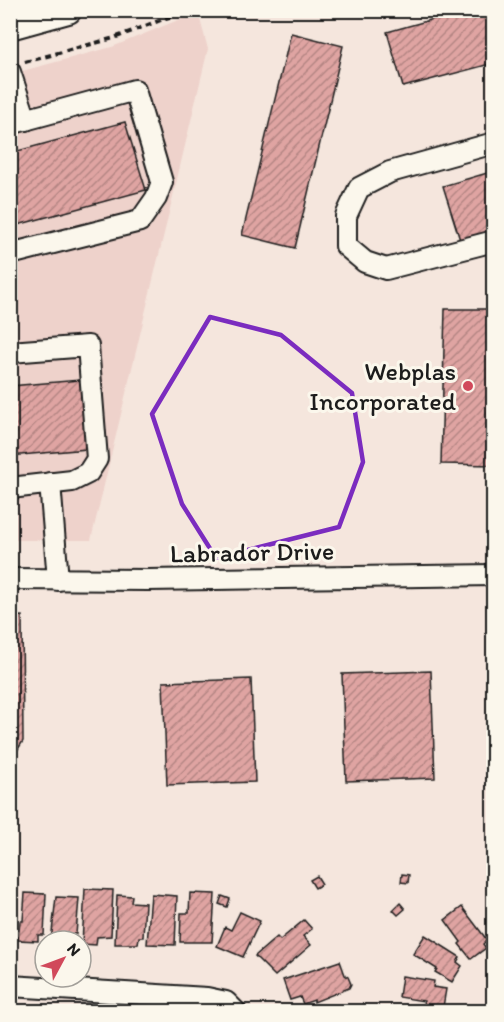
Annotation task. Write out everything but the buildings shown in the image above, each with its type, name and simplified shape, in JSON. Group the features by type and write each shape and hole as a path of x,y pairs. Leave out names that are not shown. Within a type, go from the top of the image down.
{"main road":[{"path":"10,26 68,10"}],"street":[{"path":"10,72 18,122 135,90 162,182 156,198 140,221 10,254"},
{"path":"494,143 390,172 359,188 346,216 346,246 365,262 386,269 494,242"},
{"path":"10,352 88,346 97,459 88,473 72,481 10,488"},
{"path":"50,483 58,579"},
{"name":"Labrador Drive","path":"10,579 494,575"},
{"path":"10,986 207,998 226,1002 236,1011"}],"path":[{"path":"28,61 114,38 187,10"}],"highlighted area":[{"path":"210,317 281,335 352,393 363,462 339,527 216,558 182,504 152,414"}],"shaded area":[{"path":"198,12 208,49 91,540 11,540 11,74 112,47"}],"place":[{"name":"Webplas Incorporated","path":"468,386"}]}
